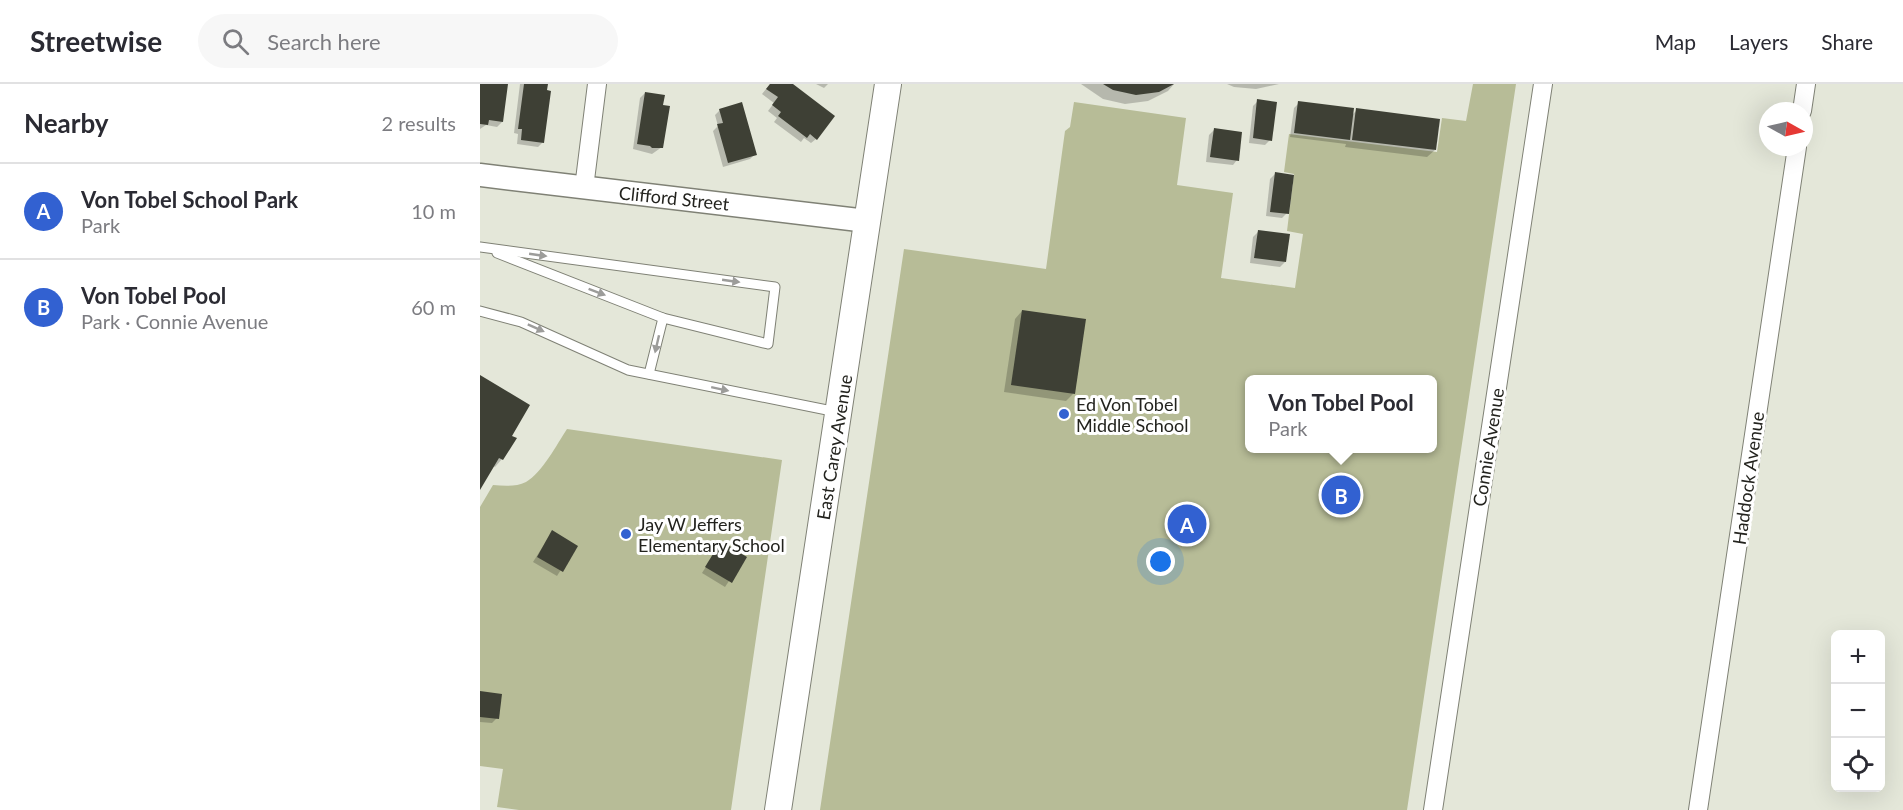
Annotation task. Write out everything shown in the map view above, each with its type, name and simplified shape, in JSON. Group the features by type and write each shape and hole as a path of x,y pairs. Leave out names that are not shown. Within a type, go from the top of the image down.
{"main road":[{"name":"East Carey Avenue","path":"778,810 888,84"}],"street":[{"path":"584,188 597,84"},
{"name":"Connie Avenue","path":"1433,810 1543,84"},
{"path":"1803,102 1806,84"},
{"name":"Haddock Avenue","path":"1698,810 1796,156"},
{"name":"Clifford Street","path":"480,175 867,220"}],"lane":[{"path":"482,247 775,287 768,344 663,318 482,247"},
{"path":"480,311 521,322 628,370 839,413"},
{"path":"650,374 663,318"}],"green space":[{"name":"Ed Von Tobel Middle School","path":"1473,84 1516,84 1407,810 820,810 904,249 1046,269 1065,131 1070,127 1074,102 1186,118 1177,185 1233,193 1221,278 1295,288 1303,234 1287,231 1294,174 1284,172 1289,134 1437,152 1442,118 1466,121"},
{"path":"567,429 782,460 731,810 519,810 497,807 503,769 480,766 480,507 493,485 518,485 532,478 549,458"}],"building":[{"path":"480,84 508,84 503,122 489,120 488,125 480,124"},
{"path":"524,84 548,84 547,90 551,91 544,143 521,140 522,129 518,129"},
{"path":"770,84 793,84 835,116 817,140 810,134 807,138 778,116 781,112 772,105 778,97 766,89"},
{"path":"1103,84 1174,84 1159,92 1136,95 1113,90"},
{"path":"645,92 665,95 663,105 670,106 663,148 637,144"},
{"path":"1257,99 1277,102 1272,141 1253,138"},
{"path":"1298,101 1354,108 1350,140 1294,133"},
{"path":"742,102 757,155 728,163 717,124 723,123 719,109"},
{"path":"1356,108 1440,119 1436,150 1352,140"},
{"path":"1214,128 1242,132 1239,161 1210,157"},
{"path":"1275,172 1294,175 1289,214 1270,212"},
{"path":"1258,230 1290,234 1286,262 1254,258"},
{"path":"1022,310 1086,319 1075,394 1011,385"},
{"path":"480,375 530,405 512,436 517,438 503,460 499,458 480,490"},
{"path":"552,530 578,546 563,572 537,557"},
{"path":"721,541 747,557 732,583 705,567"},
{"path":"480,691 502,694 499,719 480,717"}],"place":[{"name":"Ed Von Tobel Middle School","path":"1064,414"},
{"name":"Von Tobel Pool","path":"1341,495"},
{"name":"Von Tobel School Park","path":"1187,524"},
{"name":"Jay W Jeffers Elementary School","path":"626,534"}]}
